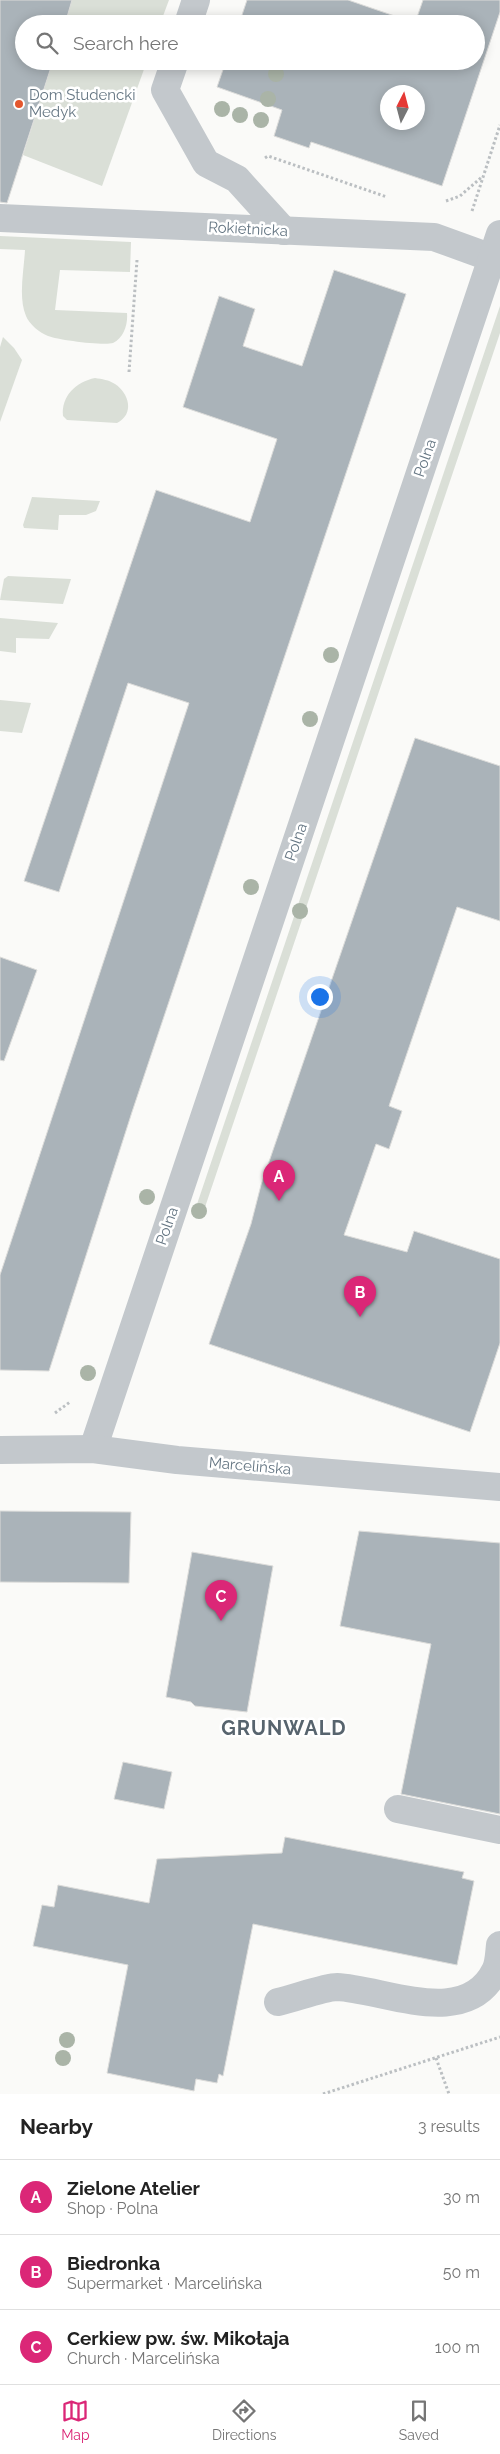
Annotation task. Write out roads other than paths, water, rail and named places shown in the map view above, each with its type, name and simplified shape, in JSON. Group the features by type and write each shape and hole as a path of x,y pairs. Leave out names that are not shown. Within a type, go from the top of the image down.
{"street":[{"path":"191,15 196,0"},
{"path":"172,70 165,90 206,163 237,179 284,231"},
{"name":"Rokietnicka","path":"0,218 434,237 460,247 496,246"},
{"name":"Polna","path":"93,1450 496,246"},
{"name":"Marcelińska","path":"0,1450 93,1450 178,1460 500,1487"},
{"path":"398,1809 500,1830"},
{"path":"278,2002 336,1987 422,2003 461,1999 478,1993 496,1971 500,1945"}],"place":[{"name":"Dom Studencki Medyk","path":"19,104"},
{"name":"Zielone Atelier","path":"279,1201"},
{"name":"Biedronka","path":"360,1317"},
{"name":"Cerkiew pw. św. Mikołaja","path":"221,1621"}],"district":[{"name":"GRUNWALD","path":"284,1728"}]}
